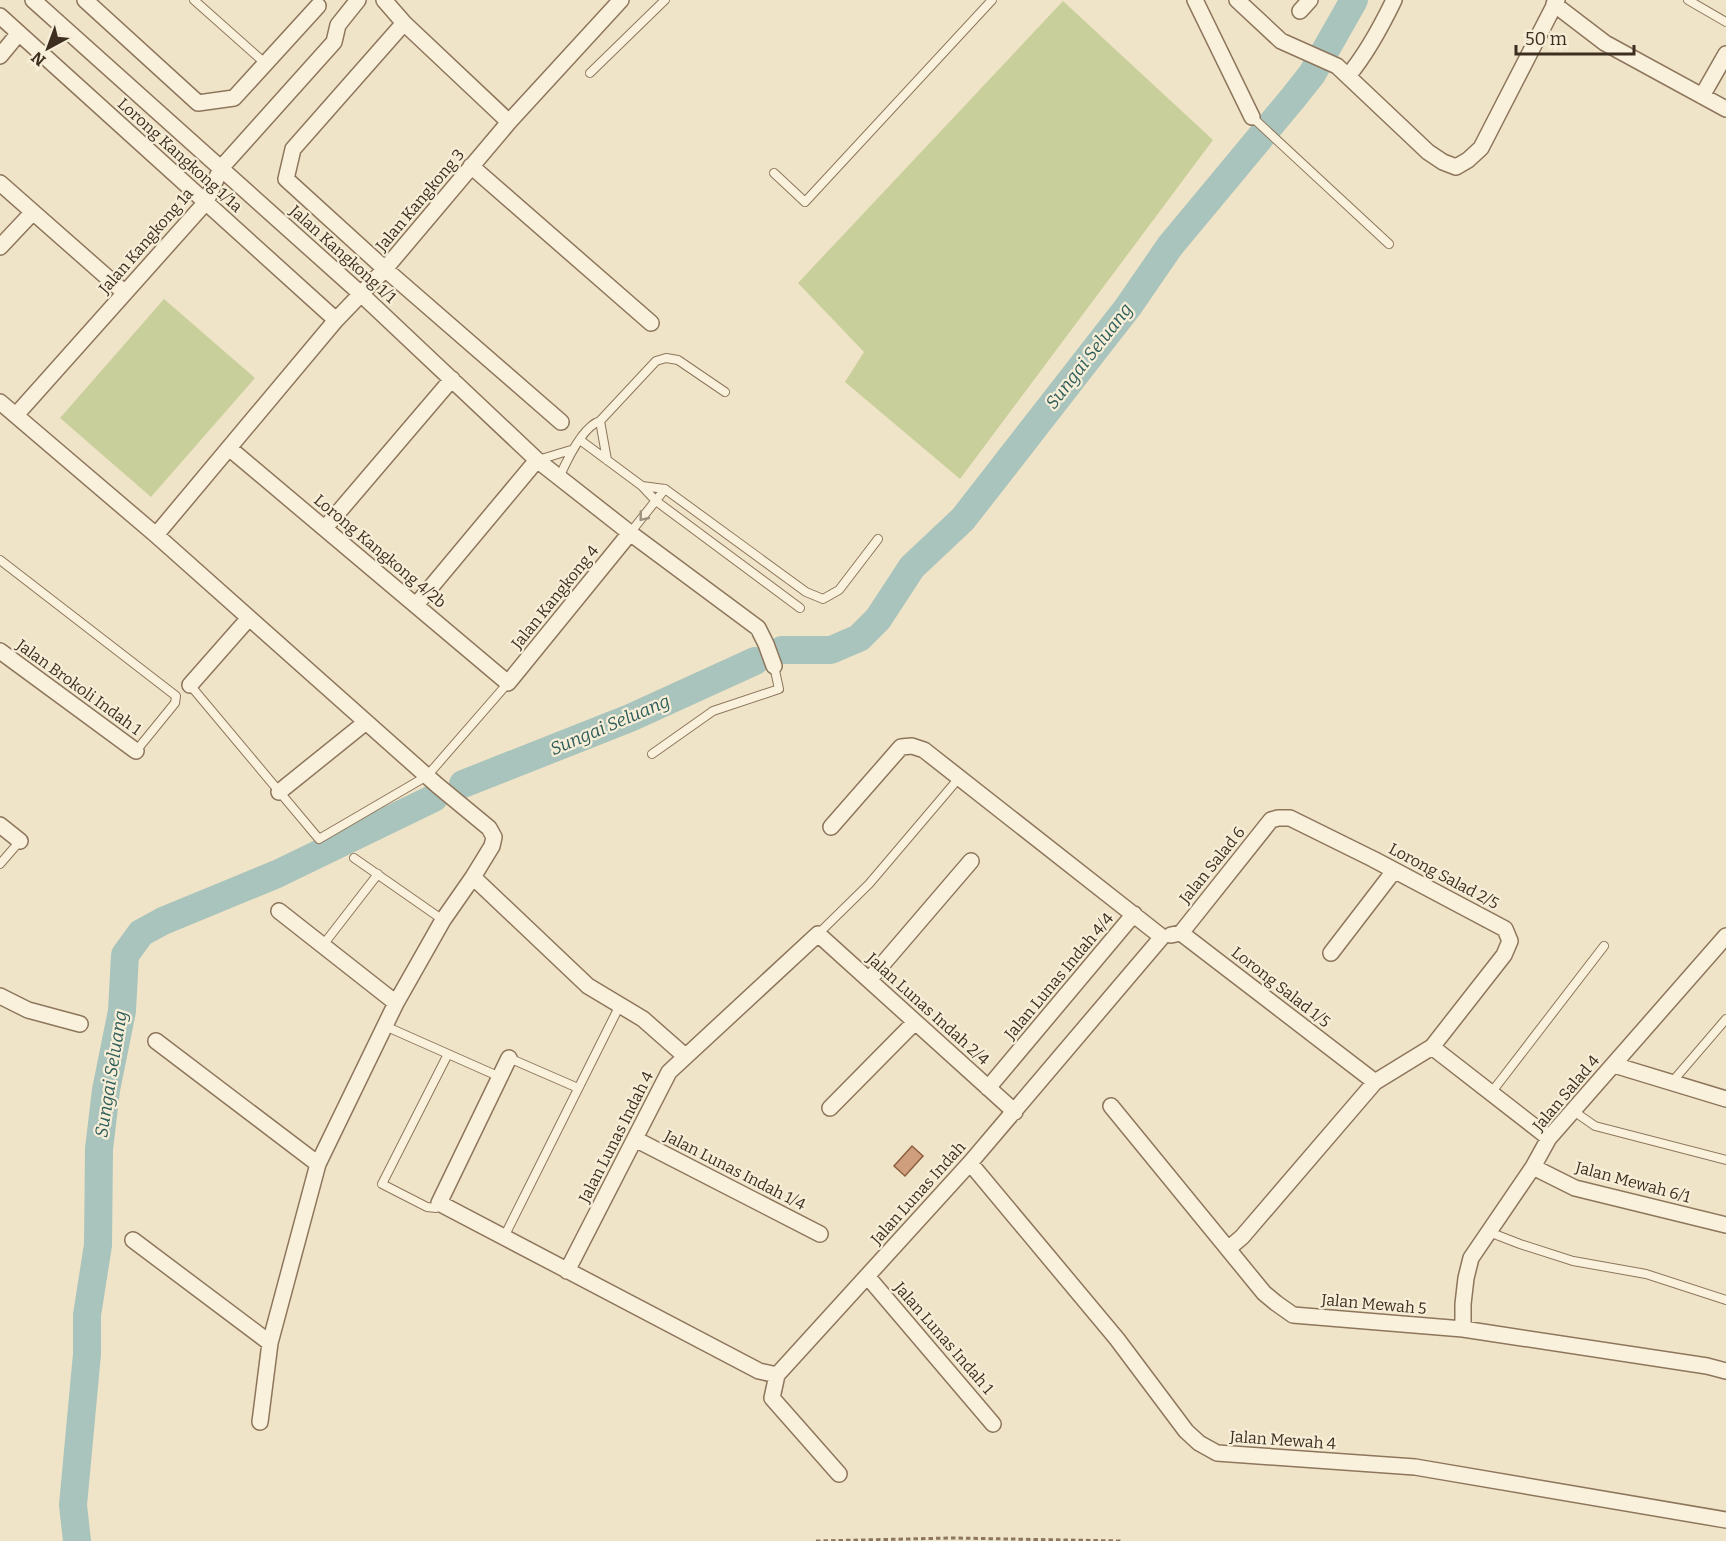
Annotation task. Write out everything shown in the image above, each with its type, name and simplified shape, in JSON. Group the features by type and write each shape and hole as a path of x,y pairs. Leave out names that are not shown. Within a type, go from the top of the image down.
{"street":[{"name":"Jalan Kangkong 1/1","path":"33,0 361,294 537,460 630,533 758,628 774,666"},
{"path":"85,0 198,103 234,98 266,64 314,3 338,25"},
{"name":"Jalan Kangkong 1a","path":"16,415 206,202 221,168 334,42 338,25 358,0"},
{"path":"384,0 404,23 509,122"},
{"name":"Jalan Kangkong 3","path":"156,536 336,320 385,269 509,122 621,0"},
{"path":"1196,0 1252,117"},
{"path":"1237,0 1281,42 1342,71 1428,152 1456,167 1481,148 1555,2 1605,44 1726,109"},
{"path":"1342,71 1358,64 1394,0"},
{"name":"Lorong Kangkong 1/1a","path":"0,16 336,320"},
{"path":"404,23 292,148 286,179 385,269 561,422"},
{"path":"0,56 19,33"},
{"path":"1702,96 1726,54"},
{"path":"471,166 651,323"},
{"path":"0,183 125,293"},
{"path":"0,247 33,212"},
{"path":"325,528 452,379"},
{"path":"0,402 156,536 432,781 489,828 494,837 492,846 443,920 396,1003 318,1164 270,1343 260,1422"},
{"name":"Lorong Kangkong 4/2b","path":"230,448 508,683"},
{"path":"416,605 537,460"},
{"name":"Jalan Kangkong 4","path":"508,683 630,533"},
{"path":"190,685 249,618"},
{"name":"Jalan Brokoli Indah 1","path":"2,656 136,751"},
{"path":"279,792 366,722"},
{"path":"831,827 901,747 912,746 924,750 1162,937 1181,933"},
{"name":"Lorong Salad 2/5","path":"1228,1248 1242,1237 1375,1082 1432,1047 1504,955 1510,941 1505,929 1290,818 1271,820"},
{"name":"Jalan Salad 6","path":"1181,933 1271,820"},
{"path":"0,825 20,841"},
{"path":"869,980 971,861"},
{"path":"1331,953 1394,871"},
{"path":"473,877 588,986 643,1019 685,1056"},
{"path":"279,911 396,1003"},
{"name":"Jalan Lunas Indah 4/4","path":"988,1088 1134,915"},
{"name":"Lorong Salad 1/5","path":"1181,933 1375,1082"},
{"name":"Jalan Lunas Indah 2/4","path":"818,934 1015,1112"},
{"name":"Jalan Lunas Indah 4","path":"567,1271 669,1072 818,934"},
{"name":"Jalan Salad 4","path":"1463,1329 1462,1304 1471,1258 1533,1167 1548,1138 1726,936"},
{"name":"Jalan Lunas Indah","path":"777,1375 1015,1112 1162,937"},
{"path":"0,996 28,1010 80,1024"},
{"path":"830,1108 915,1022"},
{"path":"156,1041 318,1164"},
{"path":"1432,1047 1548,1138"},
{"path":"509,1058 439,1203 759,1371 777,1375 772,1398 839,1474"},
{"path":"1614,1065 1726,1099"},
{"name":"Jalan Mewah 5","path":"1111,1106 1264,1293 1293,1315 1463,1329 1707,1366 1726,1371"},
{"name":"Jalan Lunas Indah 1/4","path":"635,1139 820,1234"},
{"name":"Jalan Mewah 4","path":"970,1163 1117,1339 1186,1431 1199,1443 1217,1453 1415,1467 1726,1520"},
{"name":"Jalan Mewah 6/1","path":"1533,1167 1575,1188 1726,1225"},
{"path":"133,1240 270,1343"},
{"name":"Jalan Lunas Indah 1","path":"867,1276 993,1424"}],"lane":[{"path":"194,0 266,64"},
{"path":"591,73 665,0"},
{"path":"774,173 805,202 992,0"},
{"path":"1688,0 1726,22"},
{"path":"1252,117 1389,244"},
{"path":"559,477 571,450 594,423 600,421 656,361 666,358 678,360 724,392"},
{"path":"600,421 607,460"},
{"path":"580,440 642,486 656,501 800,608"},
{"path":"537,460 571,450"},
{"path":"642,486 665,489 806,592 823,599 839,590 878,539"},
{"path":"630,533 665,489"},
{"path":"0,560 176,696 175,704 136,751"},
{"path":"652,754 713,711 779,689 774,666"},
{"path":"190,685 319,839 432,781 508,683"},
{"path":"818,934 869,884 959,778"},
{"path":"0,864 20,841"},
{"path":"354,858 443,920"},
{"path":"323,945 378,874"},
{"path":"1491,1093 1604,946"},
{"path":"504,1237 620,1005"},
{"path":"1672,1082 1726,1020"},
{"path":"385,1026 500,1077"},
{"path":"439,1203 436,1208 427,1207 382,1184 448,1054"},
{"path":"509,1058 578,1088"},
{"path":"1572,1110 1595,1126 1726,1160"},
{"path":"1489,1232 1573,1261 1646,1274 1726,1300"}],"path":[{"path":"816,1541 953,1538 1121,1541"}],"green space":[{"path":"1063,1 1213,140 960,479 845,382 864,352 798,283"},
{"path":"164,299 255,378 151,497 60,418"}],"building":[{"path":"912,1146 923,1156 905,1176 894,1166"}],"waterway":[{"name":"Sungai Seluang","path":"782,650 831,650 859,638 878,619 912,567 963,519 1128,307 1170,246 1312,74 1354,0"},
{"name":"Sungai Seluang","path":"463,784 630,718 755,661"},
{"name":"Sungai Seluang","path":"77,1541 73,1505 87,1354 87,1315 98,1245 99,1149 106,1090 122,1011 125,955 141,933 163,921 277,874 434,798"}]}
